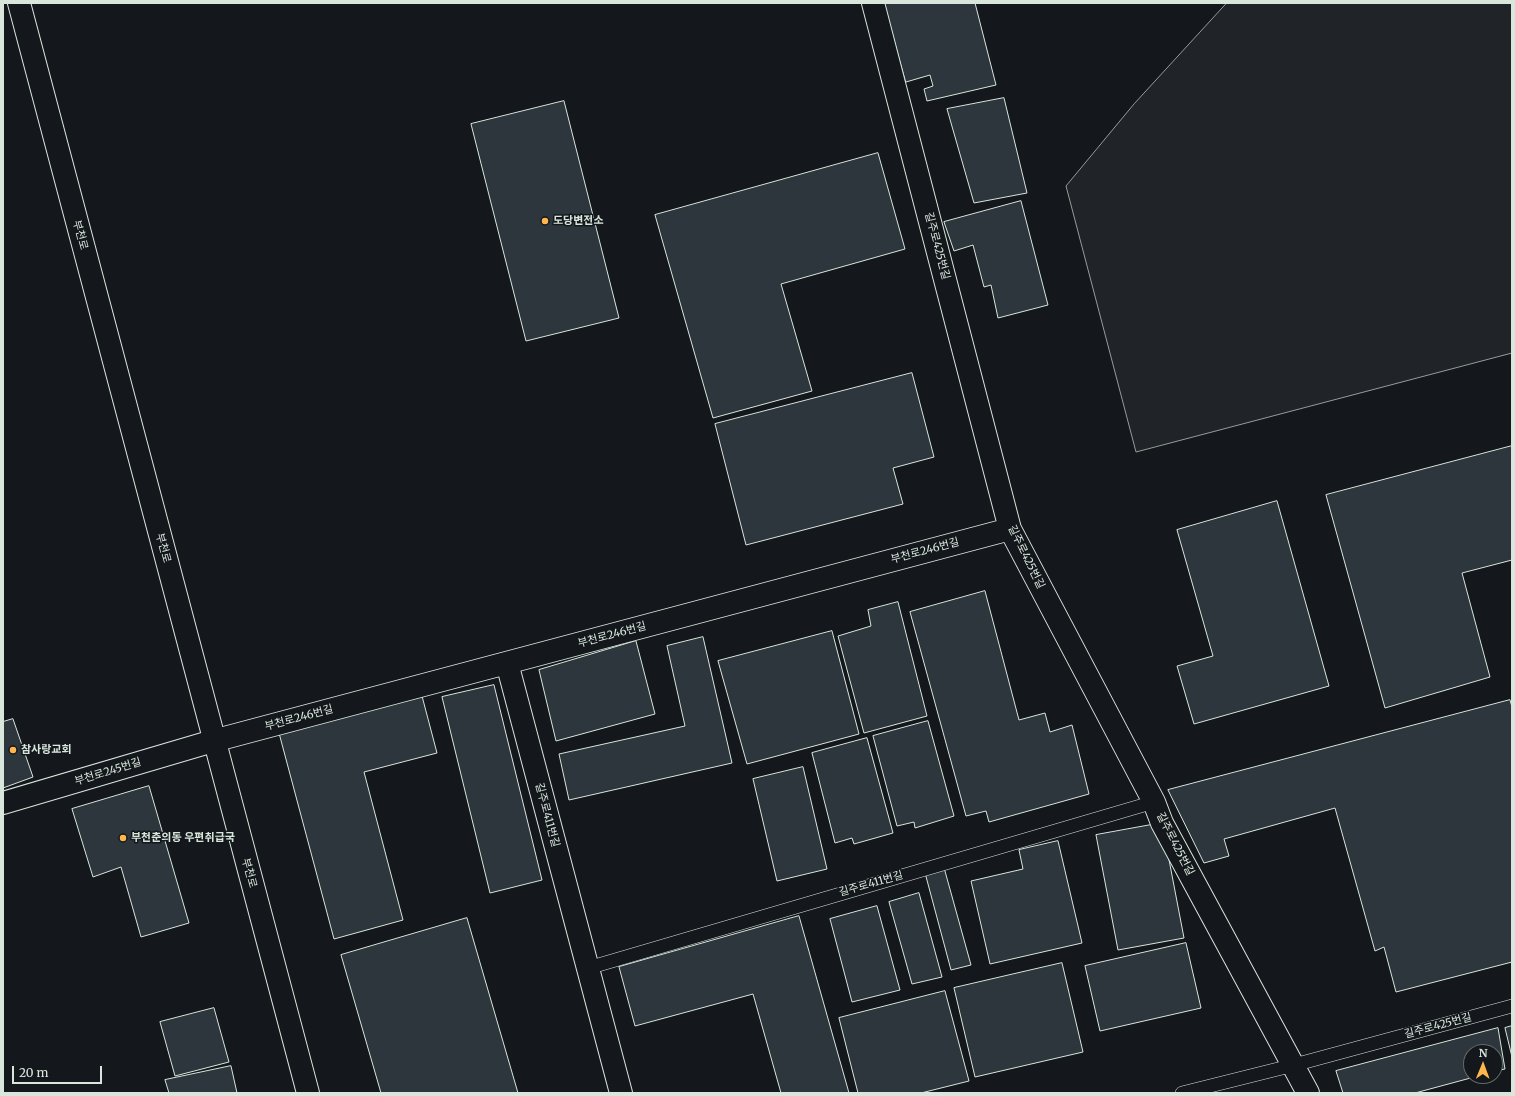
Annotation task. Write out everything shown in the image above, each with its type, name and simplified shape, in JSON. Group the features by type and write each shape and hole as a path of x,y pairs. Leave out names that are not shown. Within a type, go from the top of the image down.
{"street":[{"name":"부천로","path":"19,3 213,741 308,1093"},
{"name":"길주로425번길","path":"873,3 1010,529 1154,802 1162,823 1308,1093"},
{"name":"부천로246번길","path":"213,741 1010,529"},
{"name":"길주로411번길","path":"507,663 621,1093"},
{"name":"부천로245번길","path":"3,803 213,741"}],"lane":[{"name":"길주로411번길","path":"588,968 1154,802"},
{"name":"길주로425번길","path":"1294,1065 1512,1006"},
{"path":"1182,1093 1294,1065"}],"shaded area":[{"path":"1227,3 1512,3 1512,353 1136,452 1066,186 1134,104"}],"building":[{"path":"884,3 975,3 996,85 927,101 924,89 933,86 930,75 906,82"},
{"path":"1004,98 1027,193 974,203 947,109"},
{"name":"도당변전소","path":"564,101 619,318 526,341 471,124"},
{"path":"878,153 905,249 781,284 812,391 713,418 655,215"},
{"path":"1021,201 1048,305 998,318 991,285 984,287 973,245 954,251 944,222"},
{"path":"912,373 934,457 893,468 903,504 746,545 715,424"},
{"path":"1512,446 1512,560 1462,573 1490,677 1385,708 1326,495"},
{"path":"1277,501 1329,686 1194,724 1177,666 1213,656 1177,530"},
{"path":"985,591 1019,720 1045,713 1050,732 1072,725 1089,794 989,822 986,811 966,816 910,612"},
{"path":"898,602 927,716 864,733 838,636 871,626 868,610"},
{"path":"832,631 859,734 747,764 718,661"},
{"path":"703,637 732,763 569,800 559,754 685,726 667,646"},
{"path":"636,641 655,714 556,741 539,670"},
{"path":"494,685 542,880 490,893 442,697"},
{"path":"422,696 437,753 364,772 403,920 334,939 279,733"},
{"path":"1510,700 1512,707 1512,962 1396,992 1384,947 1375,951 1335,808 1224,839 1229,856 1204,863 1168,790"},
{"name":"참사랑교회","path":"13,719 33,777 3,788 3,722"},
{"path":"928,721 954,816 915,828 914,822 897,826 873,736"},
{"path":"867,738 893,833 854,844 852,838 835,843 812,753"},
{"path":"803,767 827,869 777,881 753,779"},
{"name":"부천춘의동 우편취급국","path":"149,786 189,923 141,937 121,867 93,877 72,809"},
{"path":"1162,823 1184,938 1118,950 1096,835"},
{"path":"1058,841 1082,943 990,964 971,881 1023,869 1019,850"},
{"path":"943,864 971,965 951,970 924,869"},
{"path":"919,893 942,977 912,984 889,902"},
{"path":"877,906 900,990 852,1002 830,919"},
{"path":"799,916 849,1093 781,1093 753,994 635,1026 619,967"},
{"path":"467,918 518,1093 381,1093 341,955"},
{"path":"1186,943 1201,1008 1100,1031 1085,966"},
{"path":"1062,963 1083,1052 975,1077 954,988"},
{"path":"945,991 969,1081 921,1093 858,1093 839,1018"},
{"path":"214,1008 229,1062 175,1076 160,1022"},
{"path":"1512,1026 1512,1057 1505,1028"},
{"path":"1498,1028 1501,1044 1463,1044 1463,1080 1415,1093 1343,1093 1336,1071"},
{"path":"1503,1057 1505,1069 1503,1069"},
{"path":"231,1066 237,1093 169,1093 165,1080"}],"place":[{"name":"도당변전소","path":"545,221"},
{"name":"참사랑교회","path":"13,750"},
{"name":"부천춘의동 우편취급국","path":"123,838"}]}
